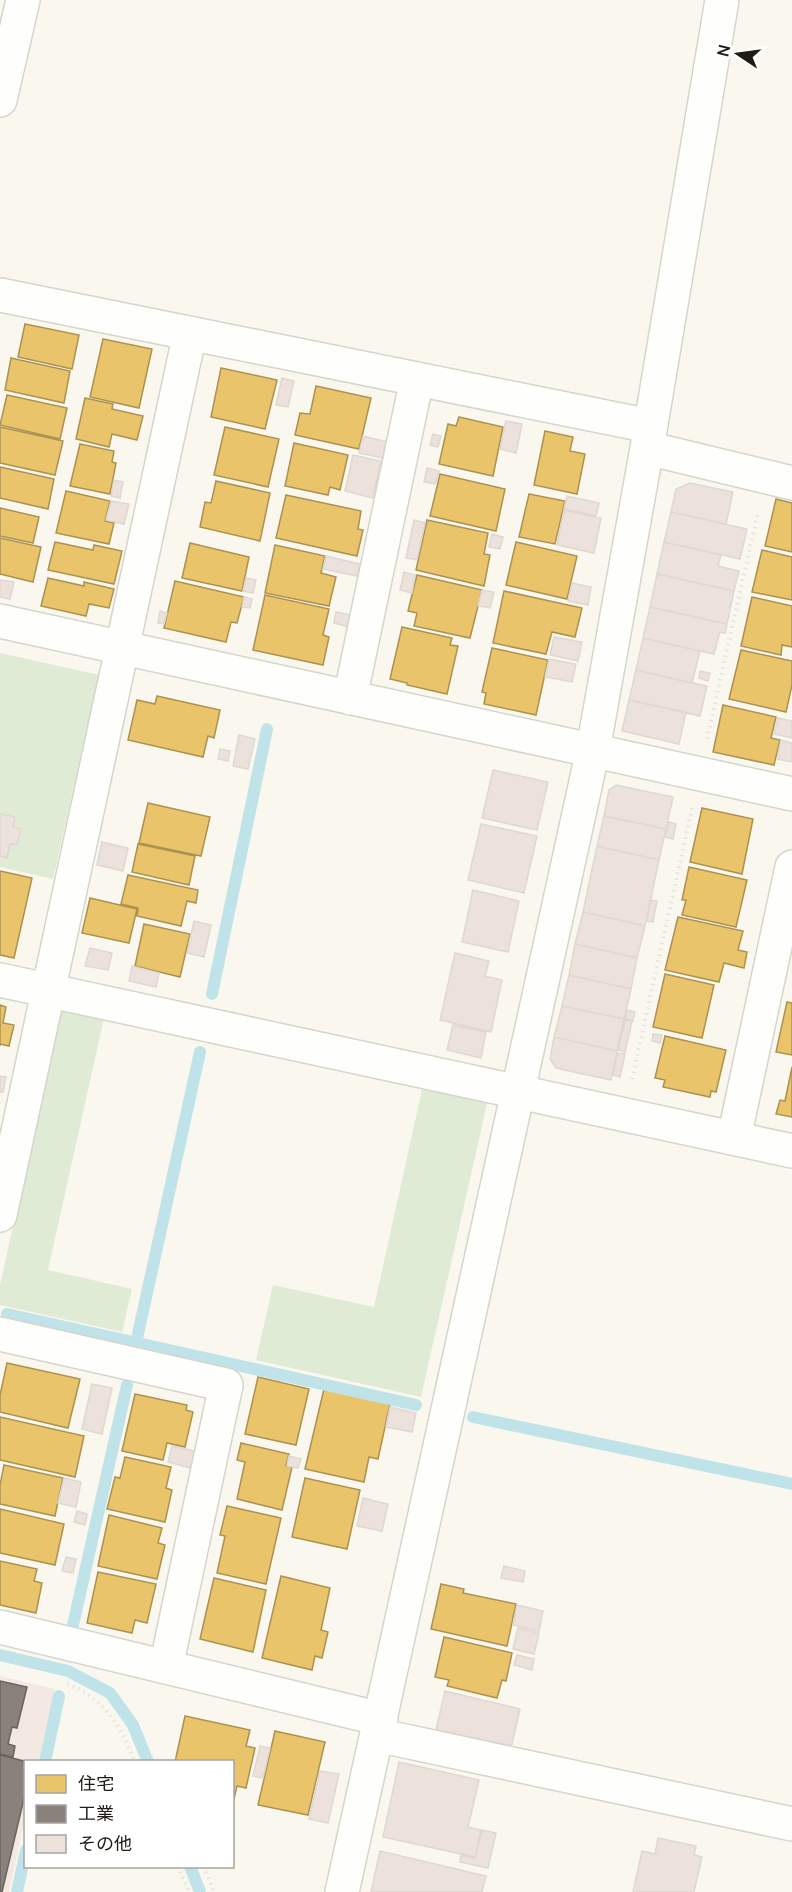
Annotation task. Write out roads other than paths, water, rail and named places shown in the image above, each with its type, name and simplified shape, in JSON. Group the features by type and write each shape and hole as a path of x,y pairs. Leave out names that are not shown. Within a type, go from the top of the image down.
{"street":[{"path":"0,100 23,0"},
{"path":"342,1892 593,750 722,0"},
{"path":"1,300 190,333 417,379 648,437 792,483"},
{"path":"0,1215 190,333"},
{"path":"350,698 417,379"},
{"path":"0,621 792,794"},
{"path":"734,1138 792,867"},
{"path":"0,980 792,1151"},
{"path":"0,1334 226,1385 166,1667"},
{"path":"0,1627 166,1667 379,1727 792,1824"}],"waterway":[{"path":"212,994 267,729"},
{"path":"136,1343 200,1052"},
{"path":"7,1314 416,1405"},
{"path":"73,1625 127,1385"},
{"path":"473,1417 792,1484"},
{"path":"0,1655 68,1671 110,1693 133,1725 147,1760"},
{"path":"45,1760 59,1696"},
{"path":"17,1892 24,1859"},
{"path":"191,1868 200,1892"}]}
